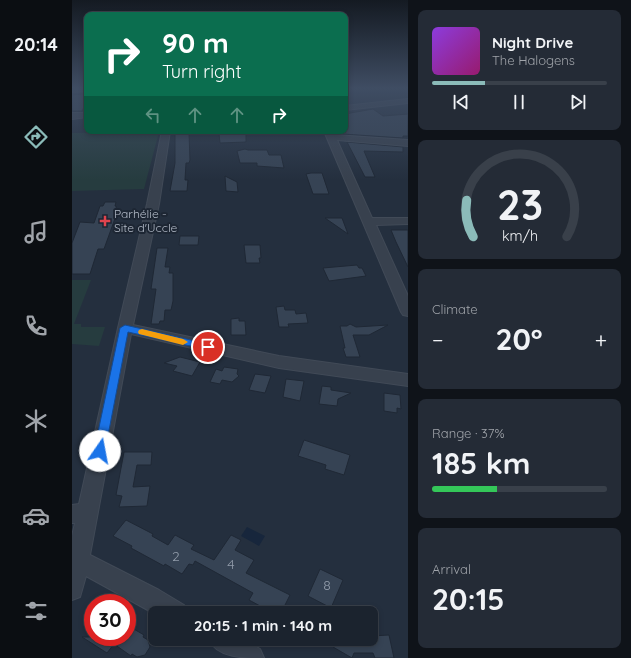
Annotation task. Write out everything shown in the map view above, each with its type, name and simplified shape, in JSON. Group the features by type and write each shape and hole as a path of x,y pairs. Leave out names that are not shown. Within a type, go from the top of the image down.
{"street":[{"path":"72,589 79,561 80,513 125,328 153,204 165,134"},
{"path":"329,134 408,143"},
{"path":"329,134 405,296 408,312"},
{"path":"369,222 408,221"},
{"path":"125,328 279,362 408,380"},
{"path":"79,561 164,606"},
{"path":"231,646 251,658"}],"green space":[{"path":"72,133 158,134 144,189 72,191"},
{"path":"72,280 91,280 74,324 81,324 81,327 105,327 99,346 72,344"}],"water":[{"path":"247,527 265,536 259,546 241,536"}],"building":[{"path":"348,119 408,119 408,136 403,136 403,138 343,134 348,134"},
{"path":"175,134 189,134 190,160 189,163 186,163 185,180 188,180 187,191 170,191 175,163"},
{"path":"219,134 246,134 246,142 220,143"},
{"path":"347,142 403,147 403,152 364,151 375,177 365,177"},
{"path":"245,149 267,150 269,155 281,155 284,168 257,166 257,163 240,163 237,151"},
{"path":"322,173 329,194 313,194 306,174"},
{"path":"225,176 237,182 238,192 226,191"},
{"path":"105,202 116,202 115,206 117,213 104,249 98,249 90,274 72,274 72,243 80,222 94,223 100,206 103,206"},
{"path":"325,218 342,218 348,234"},
{"path":"391,230 408,230 408,267 396,242"},
{"path":"180,236 199,236 198,245 179,245"},
{"path":"244,245 260,245 260,263 246,263"},
{"path":"157,248 168,248 165,267 170,267 169,273 173,273 173,301 171,310 165,310 164,321 160,321 159,324 151,324 156,289 151,289"},
{"path":"357,265 359,268 362,268 366,276 329,281 323,268"},
{"path":"284,306 285,310 295,310 296,314 306,313 308,323 288,324 289,327 279,327 276,307"},
{"path":"239,318 239,321 245,321 246,335 231,335 231,319"},
{"path":"350,324 356,327 388,325 369,335 353,335 360,357 346,357 343,348 345,348 340,326 347,326"},
{"path":"180,357 200,362 192,376 173,371 177,366 164,363"},
{"path":"224,367 238,369 237,374 239,376 232,382 222,380 220,384 210,382 216,369 222,371"},
{"path":"255,374 271,376 265,393 249,390"},
{"path":"286,379 304,381 300,401 283,397"},
{"path":"322,386 331,387 331,390 351,393 338,399 337,406 319,404"},
{"path":"384,393 400,395 401,409 397,408 397,413 384,411"},
{"path":"304,440 350,455 344,475 325,469 326,465 298,456"},
{"path":"124,452 152,452 151,465 137,465 133,487 150,486 147,506 119,507 122,496 116,495"},
{"path":"126,520 153,534 152,536 168,545 175,535 194,545 191,549 214,560 231,535 241,540 235,550 254,560 246,573 290,595 284,606 260,606 249,600 253,593 195,561 193,565 189,564 182,574 131,548 132,546 113,536"},
{"path":"320,569 343,580 332,606 327,606 308,596"},
{"path":"136,630 144,635 143,637 148,640 148,646 150,647 145,655 137,657 132,654 131,656 117,646 136,646"},
{"path":"389,635 394,658 375,658 373,653 354,653 352,658 333,647 378,646 378,636"},
{"path":"96,646 112,646 107,653"}],"slow traffic":[{"path":"142,332 183,342"}],"place":[{"name":"Parhélie - Site d'Uccle","path":"105,221"}],"route":[{"path":"100,451 125,328 208,347"}]}
